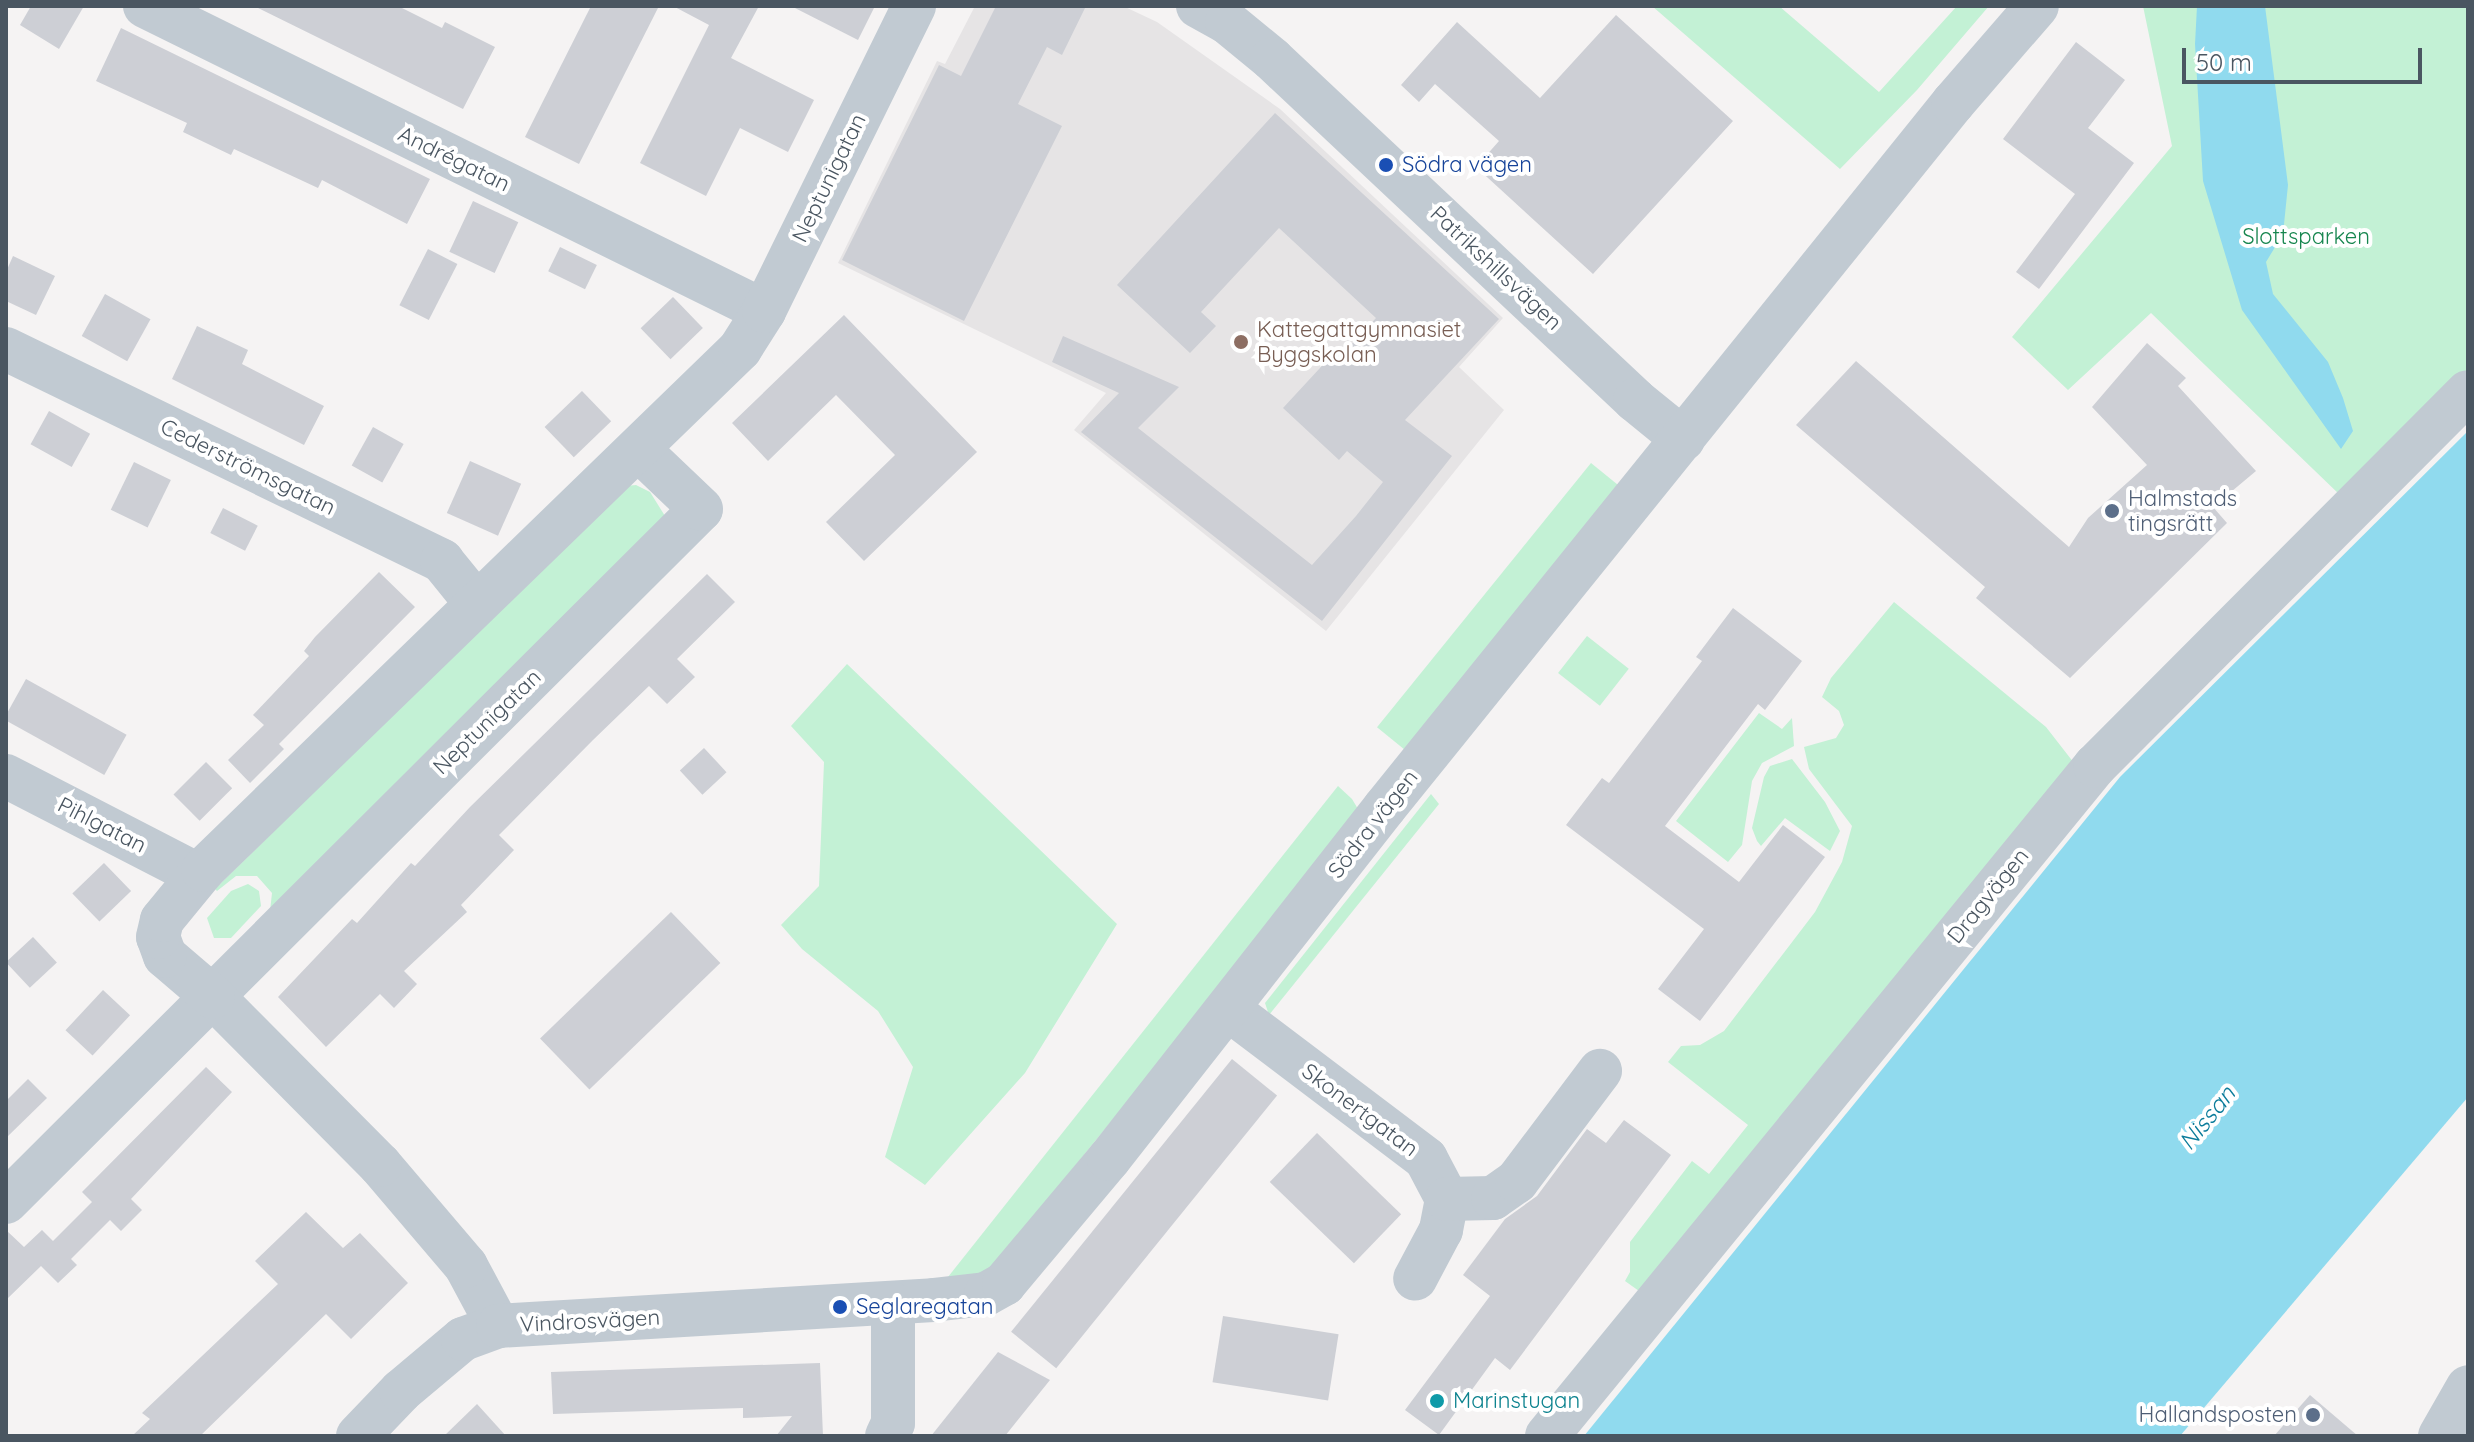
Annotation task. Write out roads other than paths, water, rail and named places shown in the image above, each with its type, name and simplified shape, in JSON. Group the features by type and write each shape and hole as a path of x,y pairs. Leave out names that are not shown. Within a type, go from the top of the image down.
{"street":[{"name":"Andrégatan","path":"145,6 764,311"},
{"name":"Neptunigatan","path":"213,997 165,956 158,937 162,920 198,875 740,349 764,311 914,6"},
{"name":"Patrikshillsvägen","path":"1198,6 1227,22 1272,59 1635,400 1683,439"},
{"name":"Södra vägen","path":"1016,1273 1385,807 1953,103 2037,6"},
{"name":"Cederströmsgatan","path":"6,349 442,561 476,603"},
{"name":"Dragvägen","path":"1547,1436 2095,766 2468,392"},
{"name":"Neptunigatan","path":"6,1202 701,509 639,450"},
{"name":"Pihlgatan","path":"6,776 198,875"},
{"name":"Vindrosvägen","path":"213,997 380,1165 466,1266 498,1326 893,1304 986,1294 1016,1273"},
{"name":"Skonertgatan","path":"1228,1009 1426,1159 1447,1199"},
{"path":"1415,1279 1441,1230 1447,1199 1493,1198 1517,1181 1600,1071"},
{"path":"887,1436 893,1423 893,1304"},
{"path":"358,1436 401,1391 463,1339 498,1326"},
{"path":"2440,1436 2468,1387"}],"water":[{"path":"2197,6 2265,6 2288,185 2283,234 2266,262 2273,294 2328,362 2343,398 2353,431 2341,449 2242,310 2203,181 2195,44"},
{"name":"Nissan","path":"2468,431 2468,1097 2180,1436 1584,1436 2120,777"}],"place":[{"name":"Södra vägen","path":"1386,165"},
{"name":"Kattegattgymnasiet Byggskolan","path":"1241,342"},
{"name":"Halmstads tingsrätt","path":"2112,511"},
{"name":"Seglaregatan","path":"840,1307"},
{"name":"Marinstugan","path":"1437,1401"},
{"name":"Hallandsposten","path":"2313,1415"}],"park label":[{"name":"Slottsparken","path":"2306,237"}]}
